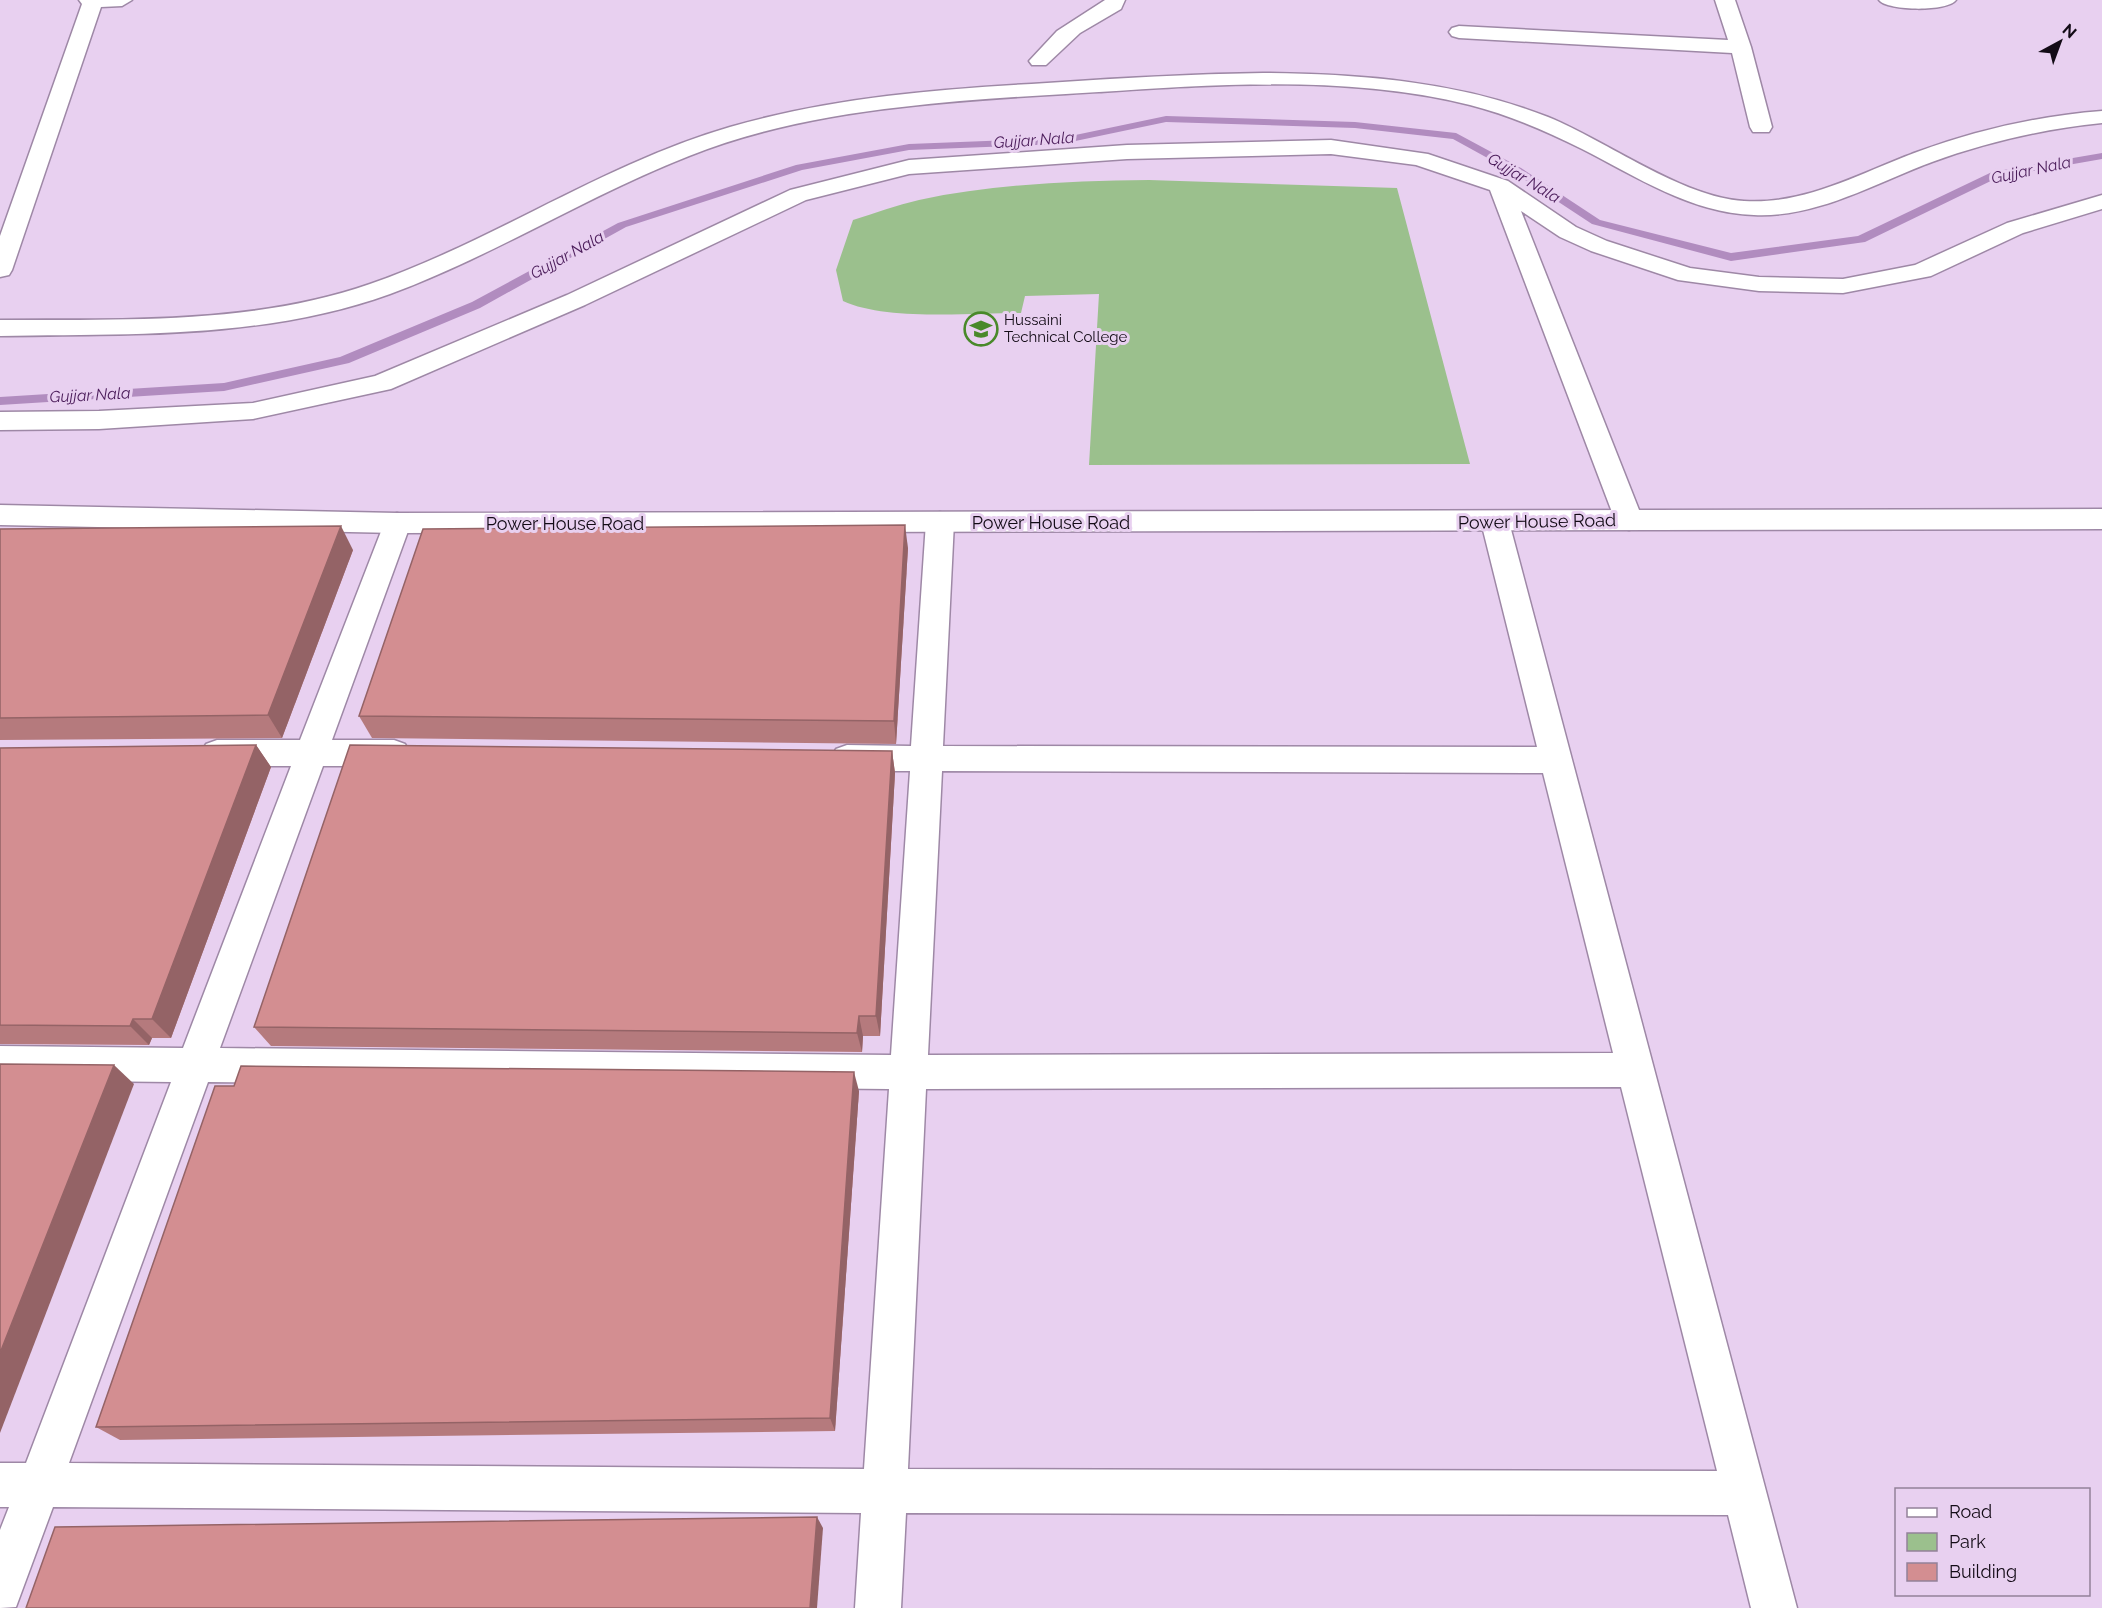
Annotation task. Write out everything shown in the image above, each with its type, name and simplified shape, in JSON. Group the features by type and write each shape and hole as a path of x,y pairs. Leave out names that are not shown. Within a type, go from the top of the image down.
{"street":[{"path":"0,270 91,1 122,0"},
{"path":"1039,61 1055,40 1092,15 1114,5 1115,0"},
{"path":"1725,0 1741,46 1761,127"},
{"path":"1889,0 1937,3 1947,0"},
{"path":"1459,32 1741,46"},
{"path":"0,328 194,325 293,312 377,290 578,196 692,147 767,122 925,97 1166,82 1305,80 1328,80 1449,94 1523,114 1681,190 1721,203 1763,209 1814,200 1985,137 2074,119 2102,117"},
{"path":"0,421 99,420 253,411 382,383 576,300 798,195 909,167 1127,152 1331,147 1420,159 1500,186 1568,232 1599,246 1688,275 1760,284 1843,286 1922,271 2015,228 2102,202"},
{"path":"1500,186 1629,520"},
{"name":"Power House Road","path":"0,515 397,523 2102,519"},
{"path":"878,1608 940,522"},
{"path":"1495,522 1774,1608"},
{"path":"0,1592 20,1485 196,1064 397,523"},
{"path":"185,753 419,753"},
{"path":"821,758 1556,760"},
{"path":"0,1063 909,1072 1636,1070"},
{"path":"20,1485 885,1491 1745,1493"}],"green space":[{"path":"1149,180 1397,188 1470,464 1089,465 1099,294 1025,296 1021,313 905,314 861,307 843,301 836,270 853,220 919,200 976,190 1062,183"}],"building":[{"path":"905,525 894,721 359,716 423,529"},
{"path":"341,526 268,715 0,718 0,529"},
{"path":"256,745 152,1019 133,1019 130,1026 0,1025 0,748"},
{"path":"350,745 892,751 876,1016 859,1016 857,1033 254,1027"},
{"path":"0,1064 114,1065 0,1353"},
{"path":"241,1066 854,1072 830,1418 96,1427 215,1086 234,1086"},
{"path":"817,1517 810,1608 26,1608 55,1527"}],"waterway":[{"name":"Gujjar Nala","path":"0,401 224,387 344,360 476,305 622,225 800,167 909,147 1061,141 1166,119 1355,125 1456,136 1517,170 1596,222 1731,257 1861,239 1996,174 2102,156"}],"place":[{"name":"Hussaini Technical College","path":"981,329"}]}
